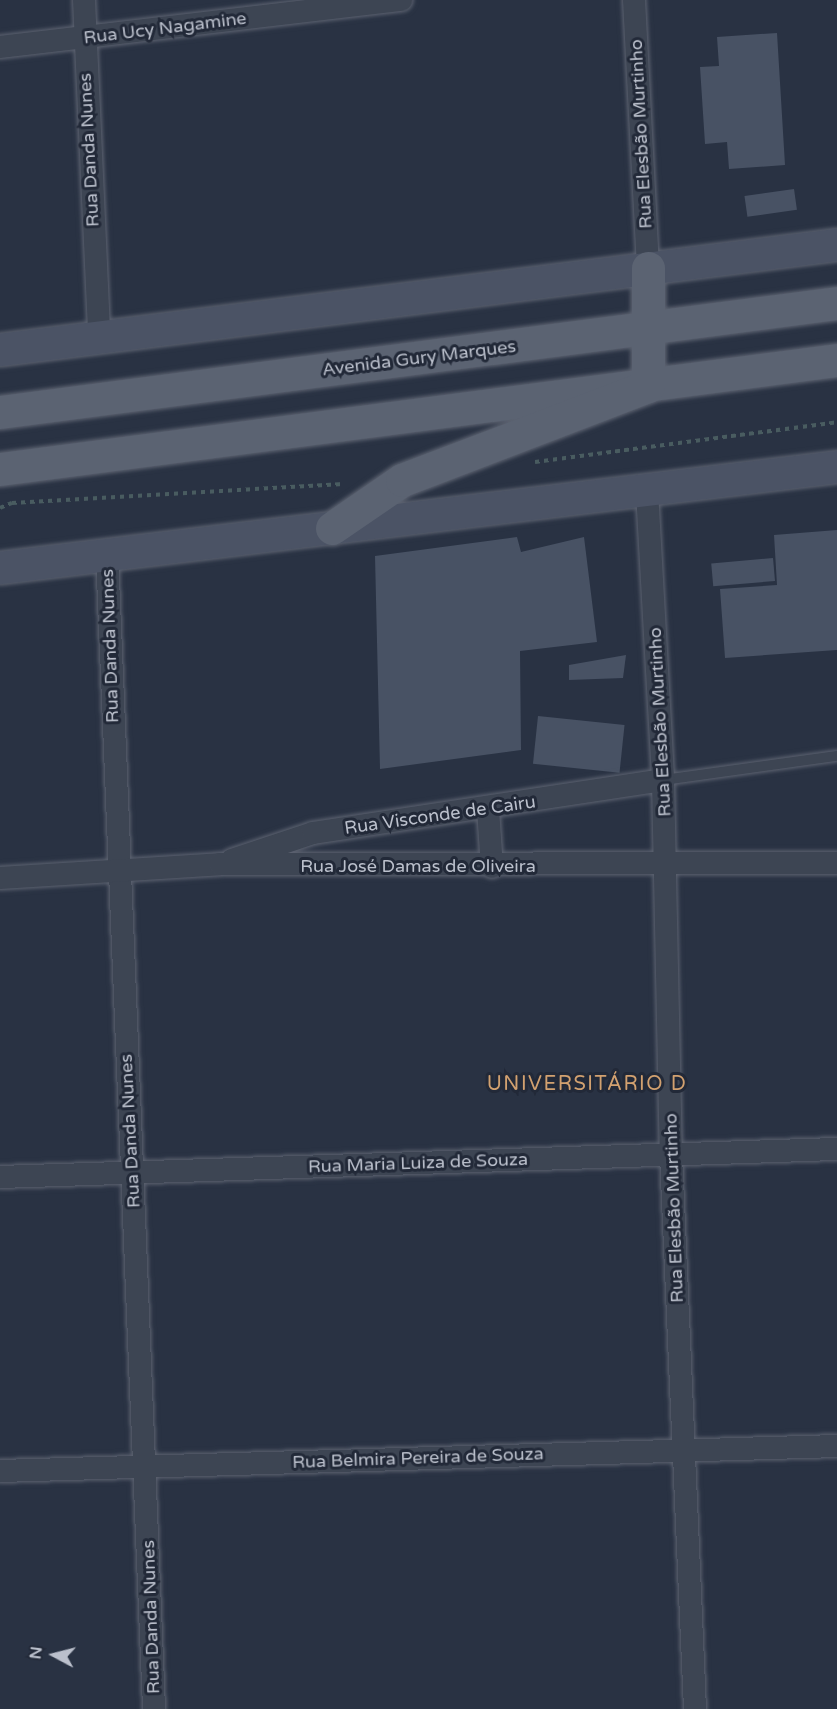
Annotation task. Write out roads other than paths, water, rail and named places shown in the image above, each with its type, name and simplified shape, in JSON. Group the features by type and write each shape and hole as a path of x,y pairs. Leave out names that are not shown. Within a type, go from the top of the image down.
{"main road":[{"path":"0,350 837,245"},
{"path":"648,268 651,328 648,386"},
{"name":"Avenida Gury Marques","path":"0,412 837,303"},
{"path":"0,469 837,360"},
{"path":"332,528 402,480 648,386"},
{"path":"0,568 107,553 837,467"}],"street":[{"name":"Rua Danda Nunes","path":"84,0 83,38 99,336"},
{"name":"Rua Ucy Nagamine","path":"0,46 401,0"},
{"name":"Rua Elesbão Murtinho","path":"634,0 648,268"},
{"name":"Rua Elesbão Murtinho","path":"647,491 663,780 671,1155 695,1709"},
{"name":"Rua Danda Nunes","path":"107,553 117,870 154,1709"},
{"name":"Rua Visconde de Cairu","path":"220,864 313,833 488,810 663,780"},
{"path":"488,810 492,867"},
{"name":"Rua José Damas de Oliveira","path":"0,878 220,864 492,867 837,863"},
{"name":"Rua Maria Luiza de Souza","path":"0,1177 837,1149"},
{"name":"Rua Belmira Pereira de Souza","path":"0,1471 837,1446"}],"lane":[{"path":"663,780 837,756"}],"district":[{"name":"UNIVERSITÁRIO D","path":"587,1084"}]}
